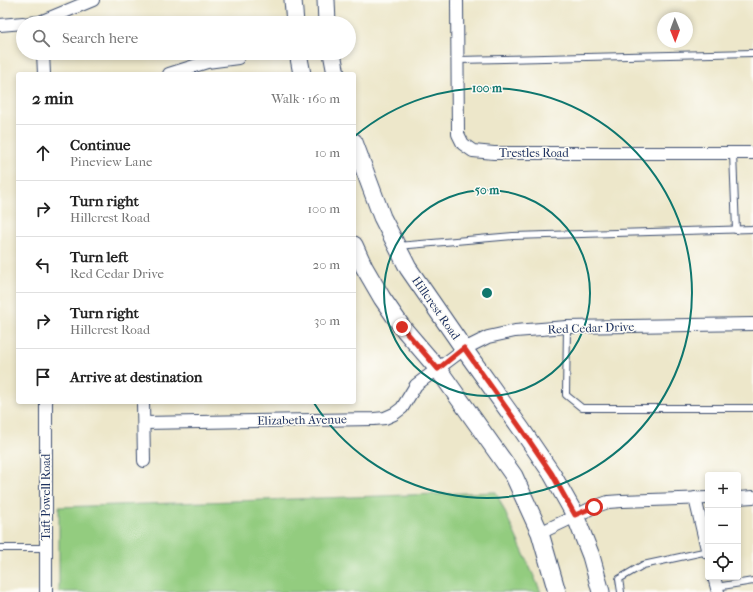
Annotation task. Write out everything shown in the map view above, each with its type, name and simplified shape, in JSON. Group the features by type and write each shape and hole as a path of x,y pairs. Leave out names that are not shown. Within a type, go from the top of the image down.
{"main road":[{"path":"292,0 294,16"},
{"path":"326,0 327,16"},
{"path":"299,60 302,72"},
{"path":"333,60 336,72"},
{"name":"Hillcrest Road","path":"356,147 382,217 408,268 552,474 575,515 591,556 601,592"},
{"path":"356,249 382,298 402,327 438,369 514,476 540,532 557,592"}],"street":[{"path":"53,16 93,0"},
{"name":"Trestles Road","path":"457,0 458,134 463,144 473,151 494,153 753,153"},
{"path":"0,25 16,24"},
{"path":"43,60 44,72"},
{"path":"181,72 200,69 207,62 222,60"},
{"name":"Red Cedar Drive","path":"438,369 464,348 488,337 515,331 567,327 753,324"},
{"name":"Elizabeth Avenue","path":"144,423 385,418 402,408 416,385 438,369"},
{"name":"Taft Powell Road","path":"46,404 46,592"},
{"path":"143,404 144,461"},
{"path":"741,498 753,497"},
{"path":"695,498 706,544"},
{"path":"540,532 575,515 608,502 705,498"}],"lane":[{"path":"458,60 753,53"},
{"path":"733,154 736,230"},
{"path":"396,246 513,236 753,230"},
{"path":"567,327 566,395 582,408 753,408"},
{"path":"0,548 46,548"},
{"path":"621,592 619,578 643,565 705,553"},
{"path":"716,585 753,581"}],"green space":[{"path":"496,492 541,592 59,592 59,507"}],"route":[{"path":"402,327 438,369 464,348 552,474 575,515 594,507"}]}
